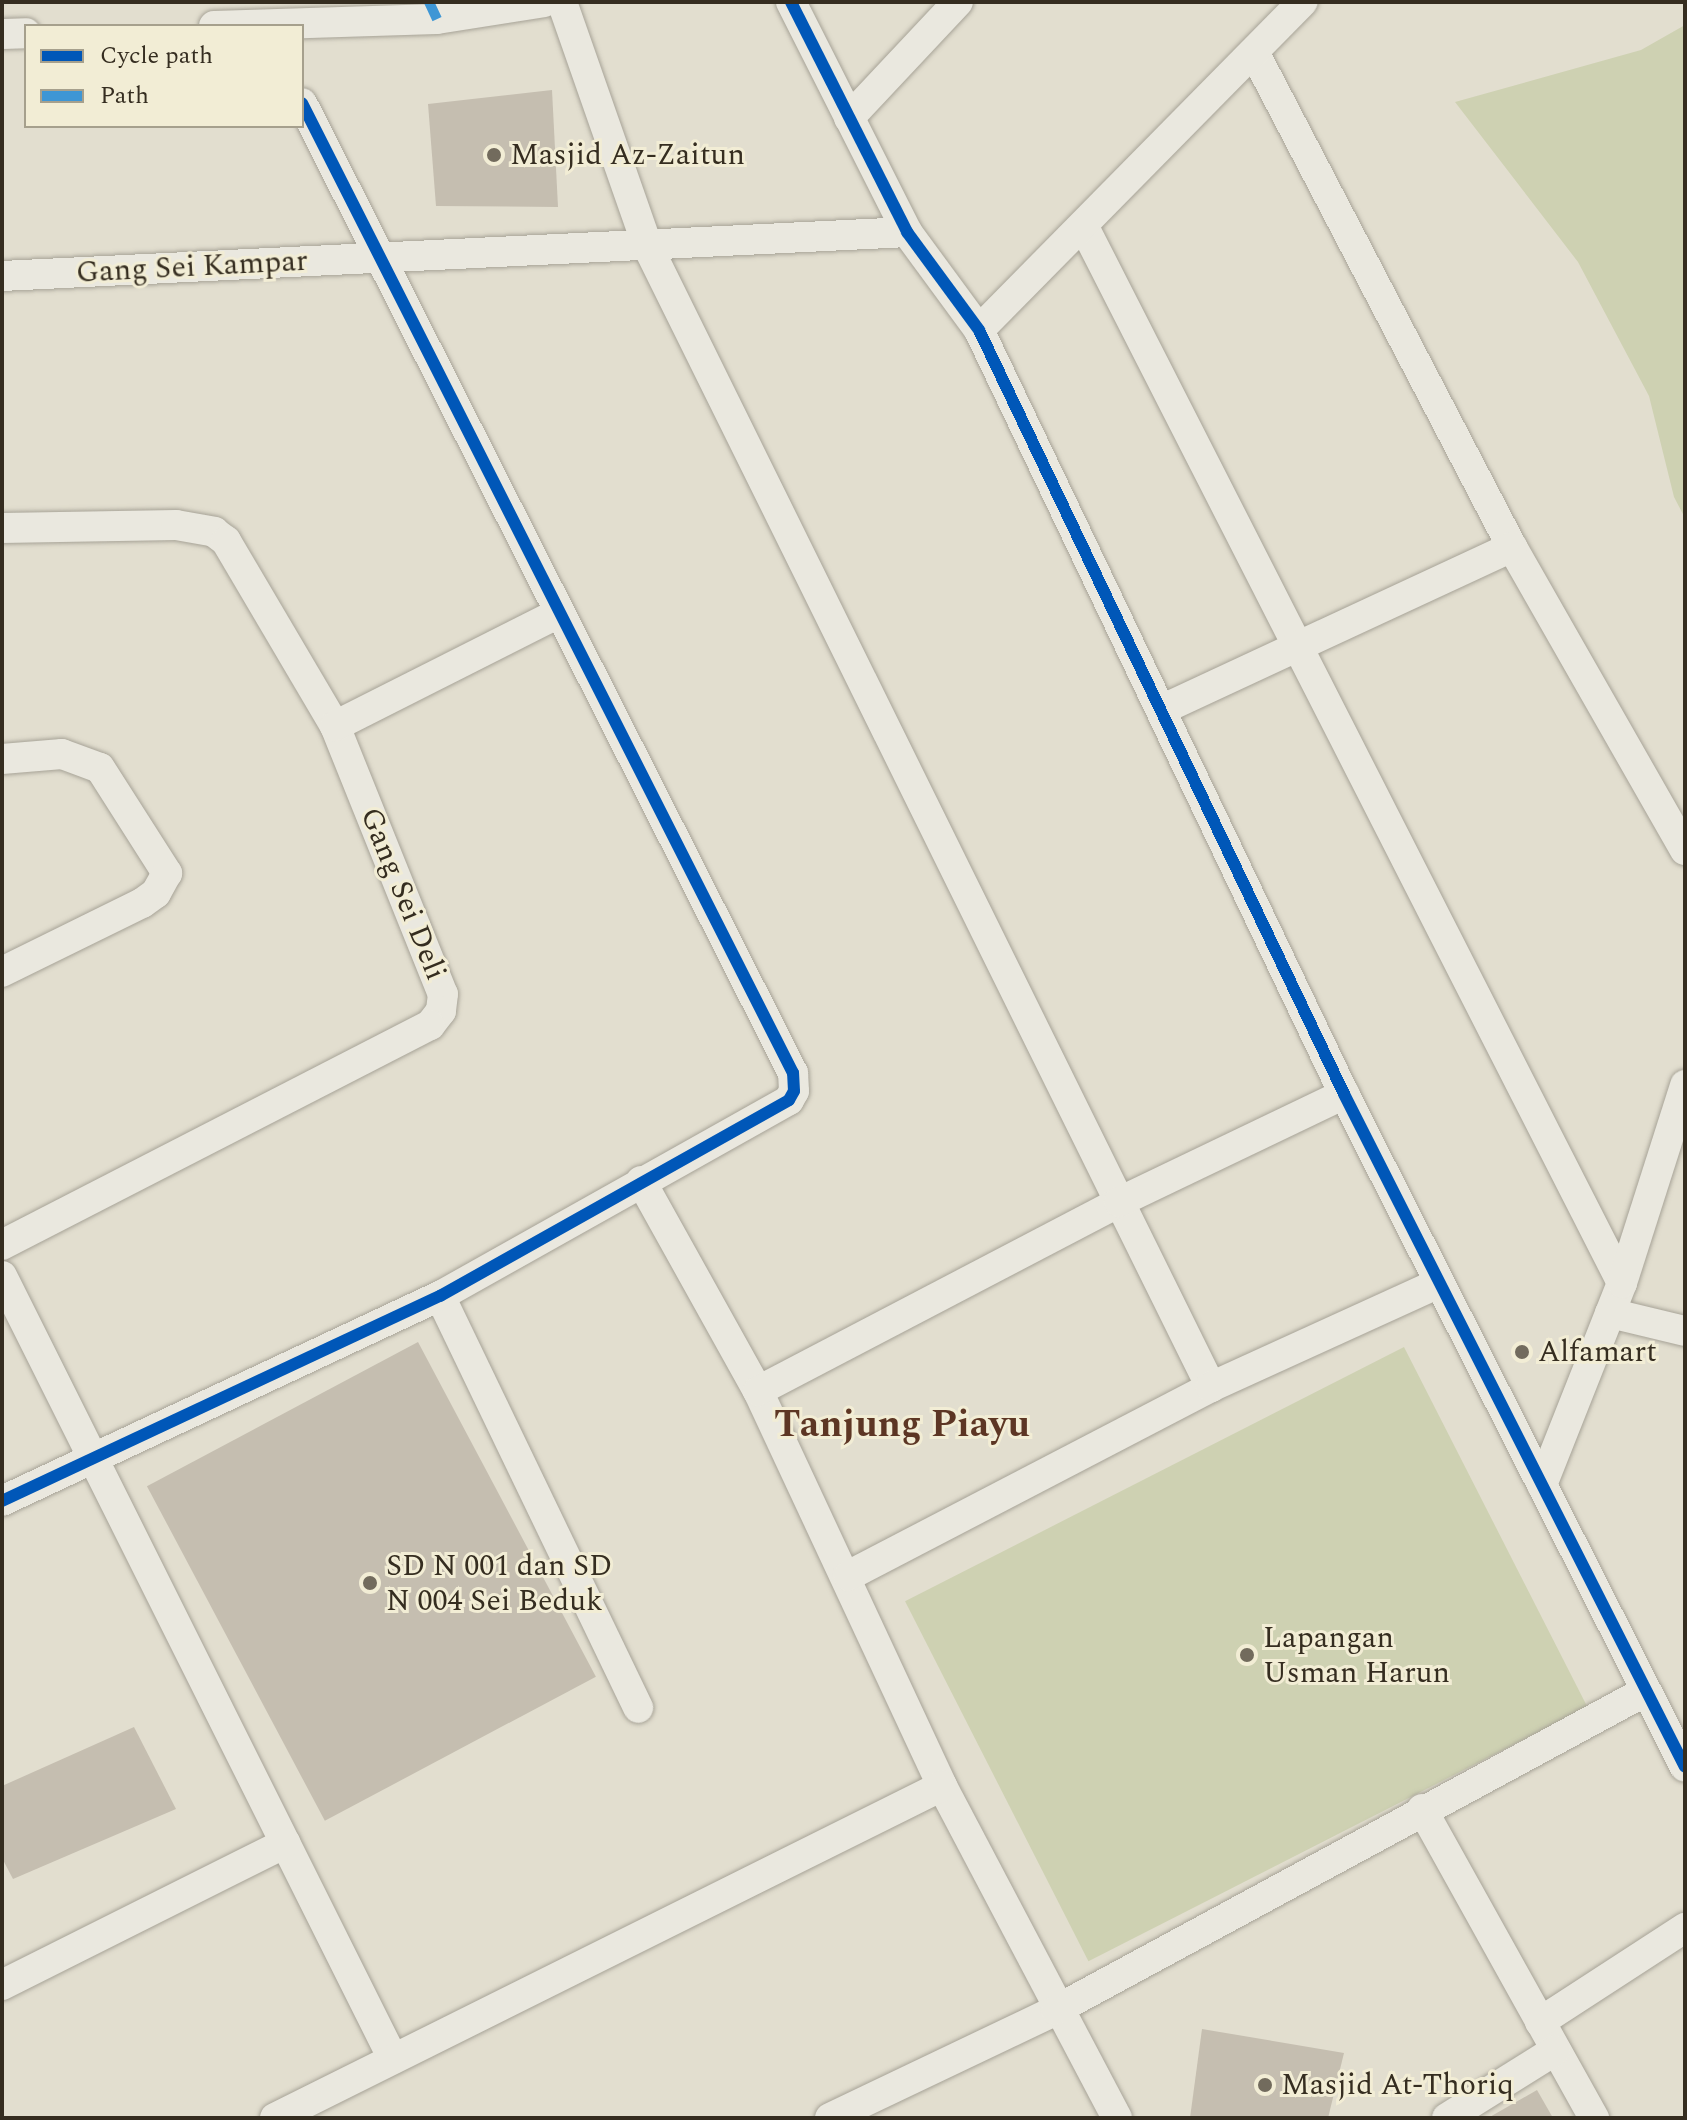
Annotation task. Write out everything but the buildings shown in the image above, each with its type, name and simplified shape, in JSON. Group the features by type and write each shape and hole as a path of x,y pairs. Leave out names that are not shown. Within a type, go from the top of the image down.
{"street":[{"path":"273,24 544,2"},
{"path":"562,2 647,245 1211,1387"},
{"path":"791,2 907,232 979,330 1163,709 1344,1094 1685,1767"},
{"path":"849,118 958,2"},
{"path":"979,330 1303,2"},
{"path":"2,34 24,33"},
{"path":"1255,54 1512,547 1685,850"},
{"path":"2,1501 440,1296 789,1100 793,1073 304,107"},
{"path":"1084,227 1293,645 1622,1283"},
{"name":"Gang Sei Kampar","path":"2,276 907,232"},
{"name":"Gang Sei Deli","path":"2,528 176,525 214,532 234,552 335,726 443,994 436,1018 2,1245"},
{"path":"1163,709 1293,645 1512,547"},
{"path":"335,726 559,613"},
{"path":"2,759 62,754 100,768 167,873 156,893 142,903 2,972"},
{"path":"1542,1485 1622,1283 1685,1085"},
{"path":"758,1391 1119,1202 1344,1094"},
{"path":"641,1181 758,1391 848,1576 942,1786 1056,2010 1117,2118"},
{"path":"2,1276 393,2059"},
{"path":"848,1576 1211,1387 1439,1283"},
{"path":"440,1296 638,1708"},
{"path":"1610,1313 1685,1331"},
{"path":"841,2116 1056,2010 1422,1809 1646,1691"},
{"path":"275,2118 942,1786"},
{"path":"1422,1809 1594,2118"},
{"path":"2,1985 285,1843"},
{"path":"1540,2022 1685,1928"},
{"path":"1447,2118 1556,2050"}],"green space":[{"path":"1685,25 1685,518 1674,497 1649,396 1578,262 1455,102 1641,50"},
{"name":"Lapangan Usman Harun","path":"1404,1347 1587,1707 1088,1961 905,1601"}],"marked path":[{"path":"429,2 437,19"}],"cycle path":[{"path":"791,2 907,232 979,330 1344,1094 1685,1767"},
{"path":"2,1501 440,1296 789,1100 794,1091 793,1073 304,107"}],"place":[{"name":"Masjid Az-Zaitun","path":"494,155"},
{"name":"Alfamart","path":"1522,1352"},
{"name":"SD N 001 dan SD N 004 Sei Beduk","path":"370,1583"},
{"name":"Lapangan Usman Harun","path":"1247,1655"},
{"name":"Masjid At-Thoriq","path":"1265,2085"}],"district":[{"name":"Tanjung Piayu","path":"902,1426"}]}
